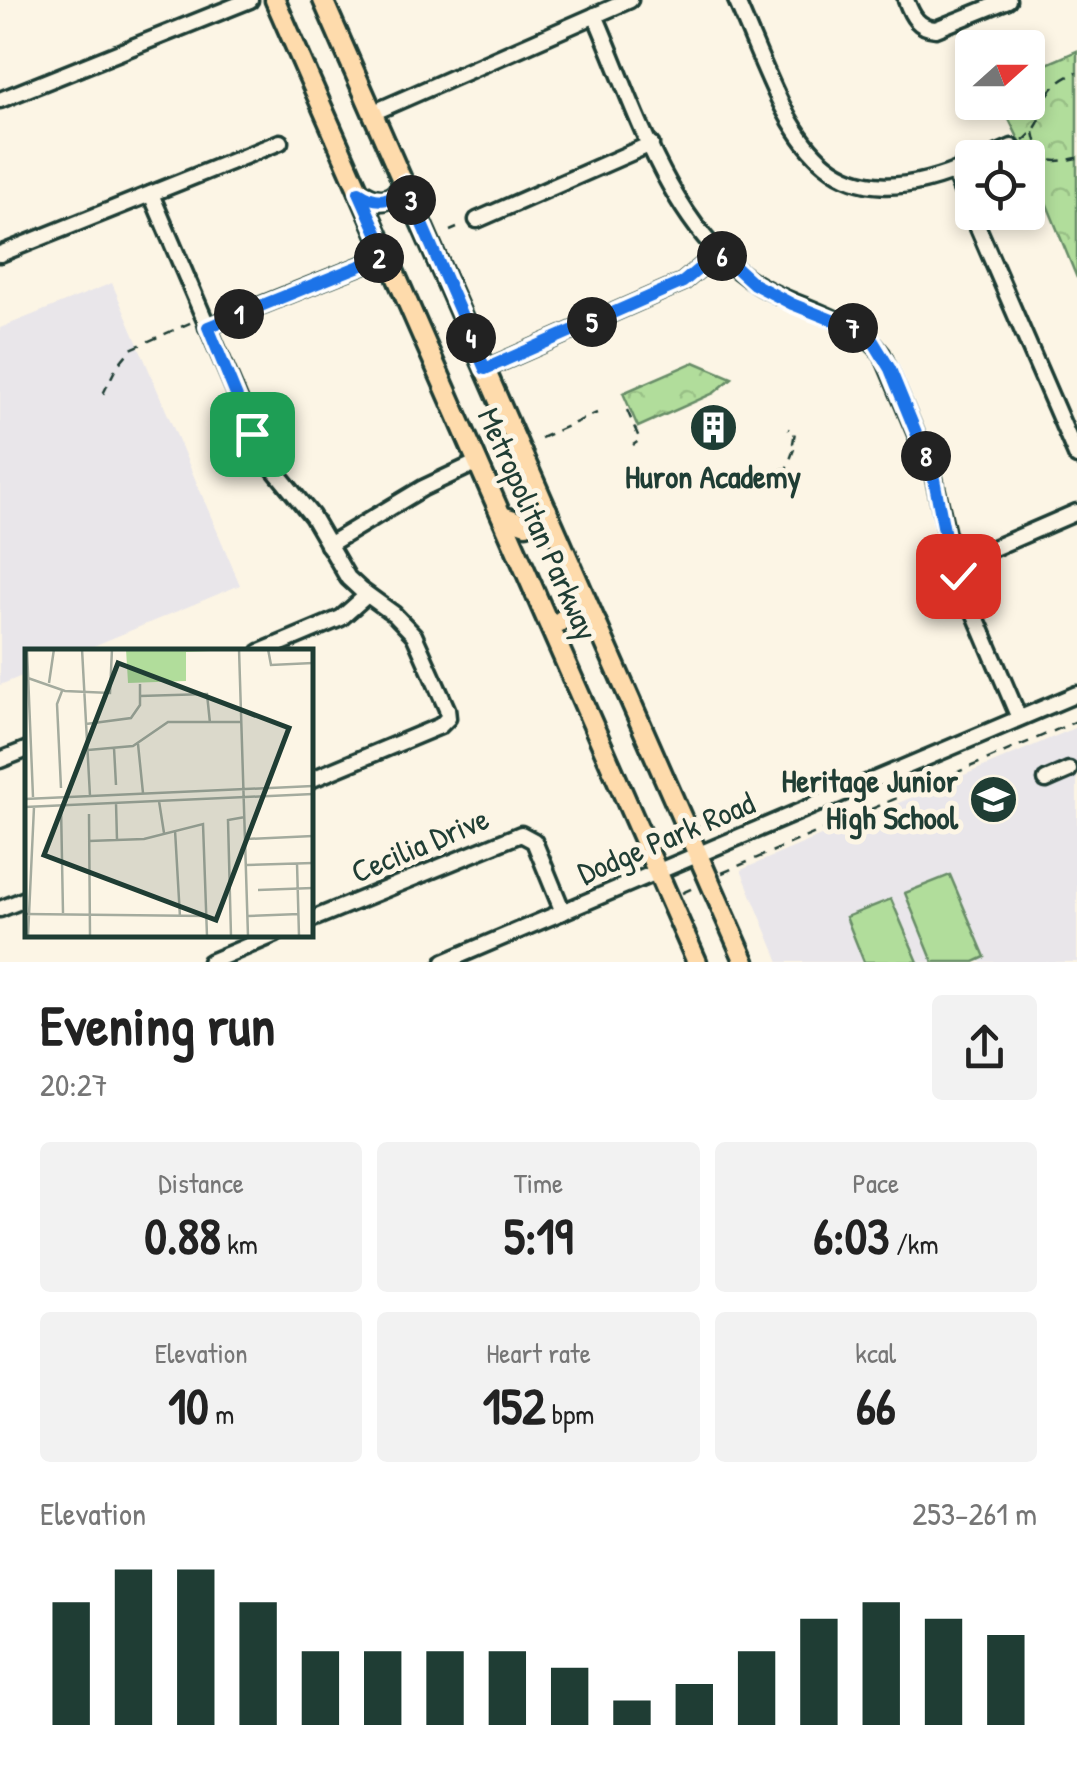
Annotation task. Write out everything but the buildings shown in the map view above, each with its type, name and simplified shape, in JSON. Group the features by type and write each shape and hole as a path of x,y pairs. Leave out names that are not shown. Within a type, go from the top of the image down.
{"main road":[{"name":"Metropolitan Parkway","path":"275,0 698,962"},
{"name":"Metropolitan Parkway","path":"322,0 745,962"},
{"path":"359,192 374,200 385,200 395,196 404,183"},
{"path":"502,516 526,524 547,510"},
{"path":"551,628 570,614 598,624"}],"street":[{"path":"0,100 250,0"},
{"path":"372,113 630,0"},
{"path":"736,0 790,122 806,147 831,169 884,187 912,186 954,172 1077,457"},
{"path":"906,0 913,17 926,28 950,26 1008,0"},
{"path":"595,15 651,144 687,214 719,252 754,284 855,329 873,341 890,369 933,474 954,565 1019,718"},
{"path":"0,254 280,142"},
{"path":"477,220 651,144"},
{"path":"151,194 203,324 264,456 312,516 348,578 394,614 419,643 448,709 448,718 440,726 312,779"},
{"path":"485,369 683,282 719,252"},
{"path":"203,324 387,255"},
{"path":"328,545 422,488 478,462"},
{"path":"954,565 1077,512"},
{"path":"267,649 341,618 366,595"},
{"name":"Dodge Park Road","path":"453,960 1077,694"},
{"path":"0,760 25,750"},
{"path":"1046,780 1069,770"},
{"name":"Cecilia Drive","path":"312,919 521,834 534,841 564,912"},
{"path":"1,906 25,899"},
{"path":"210,962 269,937"}],"path":[{"path":"1024,140 1042,119 1048,91 1058,80 1077,72"},
{"path":"1034,131 1036,140"},
{"path":"1045,158 1055,162 1077,158"},
{"path":"450,231 457,228"},
{"path":"103,394 120,361 132,349 203,324"},
{"path":"627,410 640,440 634,445"},
{"path":"540,438 596,412"},
{"path":"626,429 634,423"},
{"path":"784,476 796,444 796,433 788,429"},
{"path":"708,445 706,432 714,436 714,445"},
{"path":"776,471 787,468"},
{"path":"724,872 1077,722"},
{"path":"679,894 702,884"}],"shaded area":[{"path":"112,283 240,585 86,649 25,649 25,675 0,685 0,328"},
{"name":"Heritage Junior High School","path":"1077,727 1077,962 779,962 741,870"}],"green space":[{"path":"1077,51 1077,278 1045,200 1045,140 1019,140 1009,120 1045,120 1045,65"},
{"path":"694,362 732,378 714,393 638,427 623,393"},
{"path":"950,875 985,957 974,962 933,962 905,893"},
{"path":"891,899 918,962 864,962 846,917"}],"place":[{"name":"Huron Academy","path":"713,427"},
{"name":"Heritage Junior High School","path":"993,799"}],"route":[{"path":"252,434 208,327 387,255 359,192 374,200 391,199 404,183 485,369 683,282 719,252 754,284 864,334 882,354 920,439 938,492 946,541 958,576"}]}
